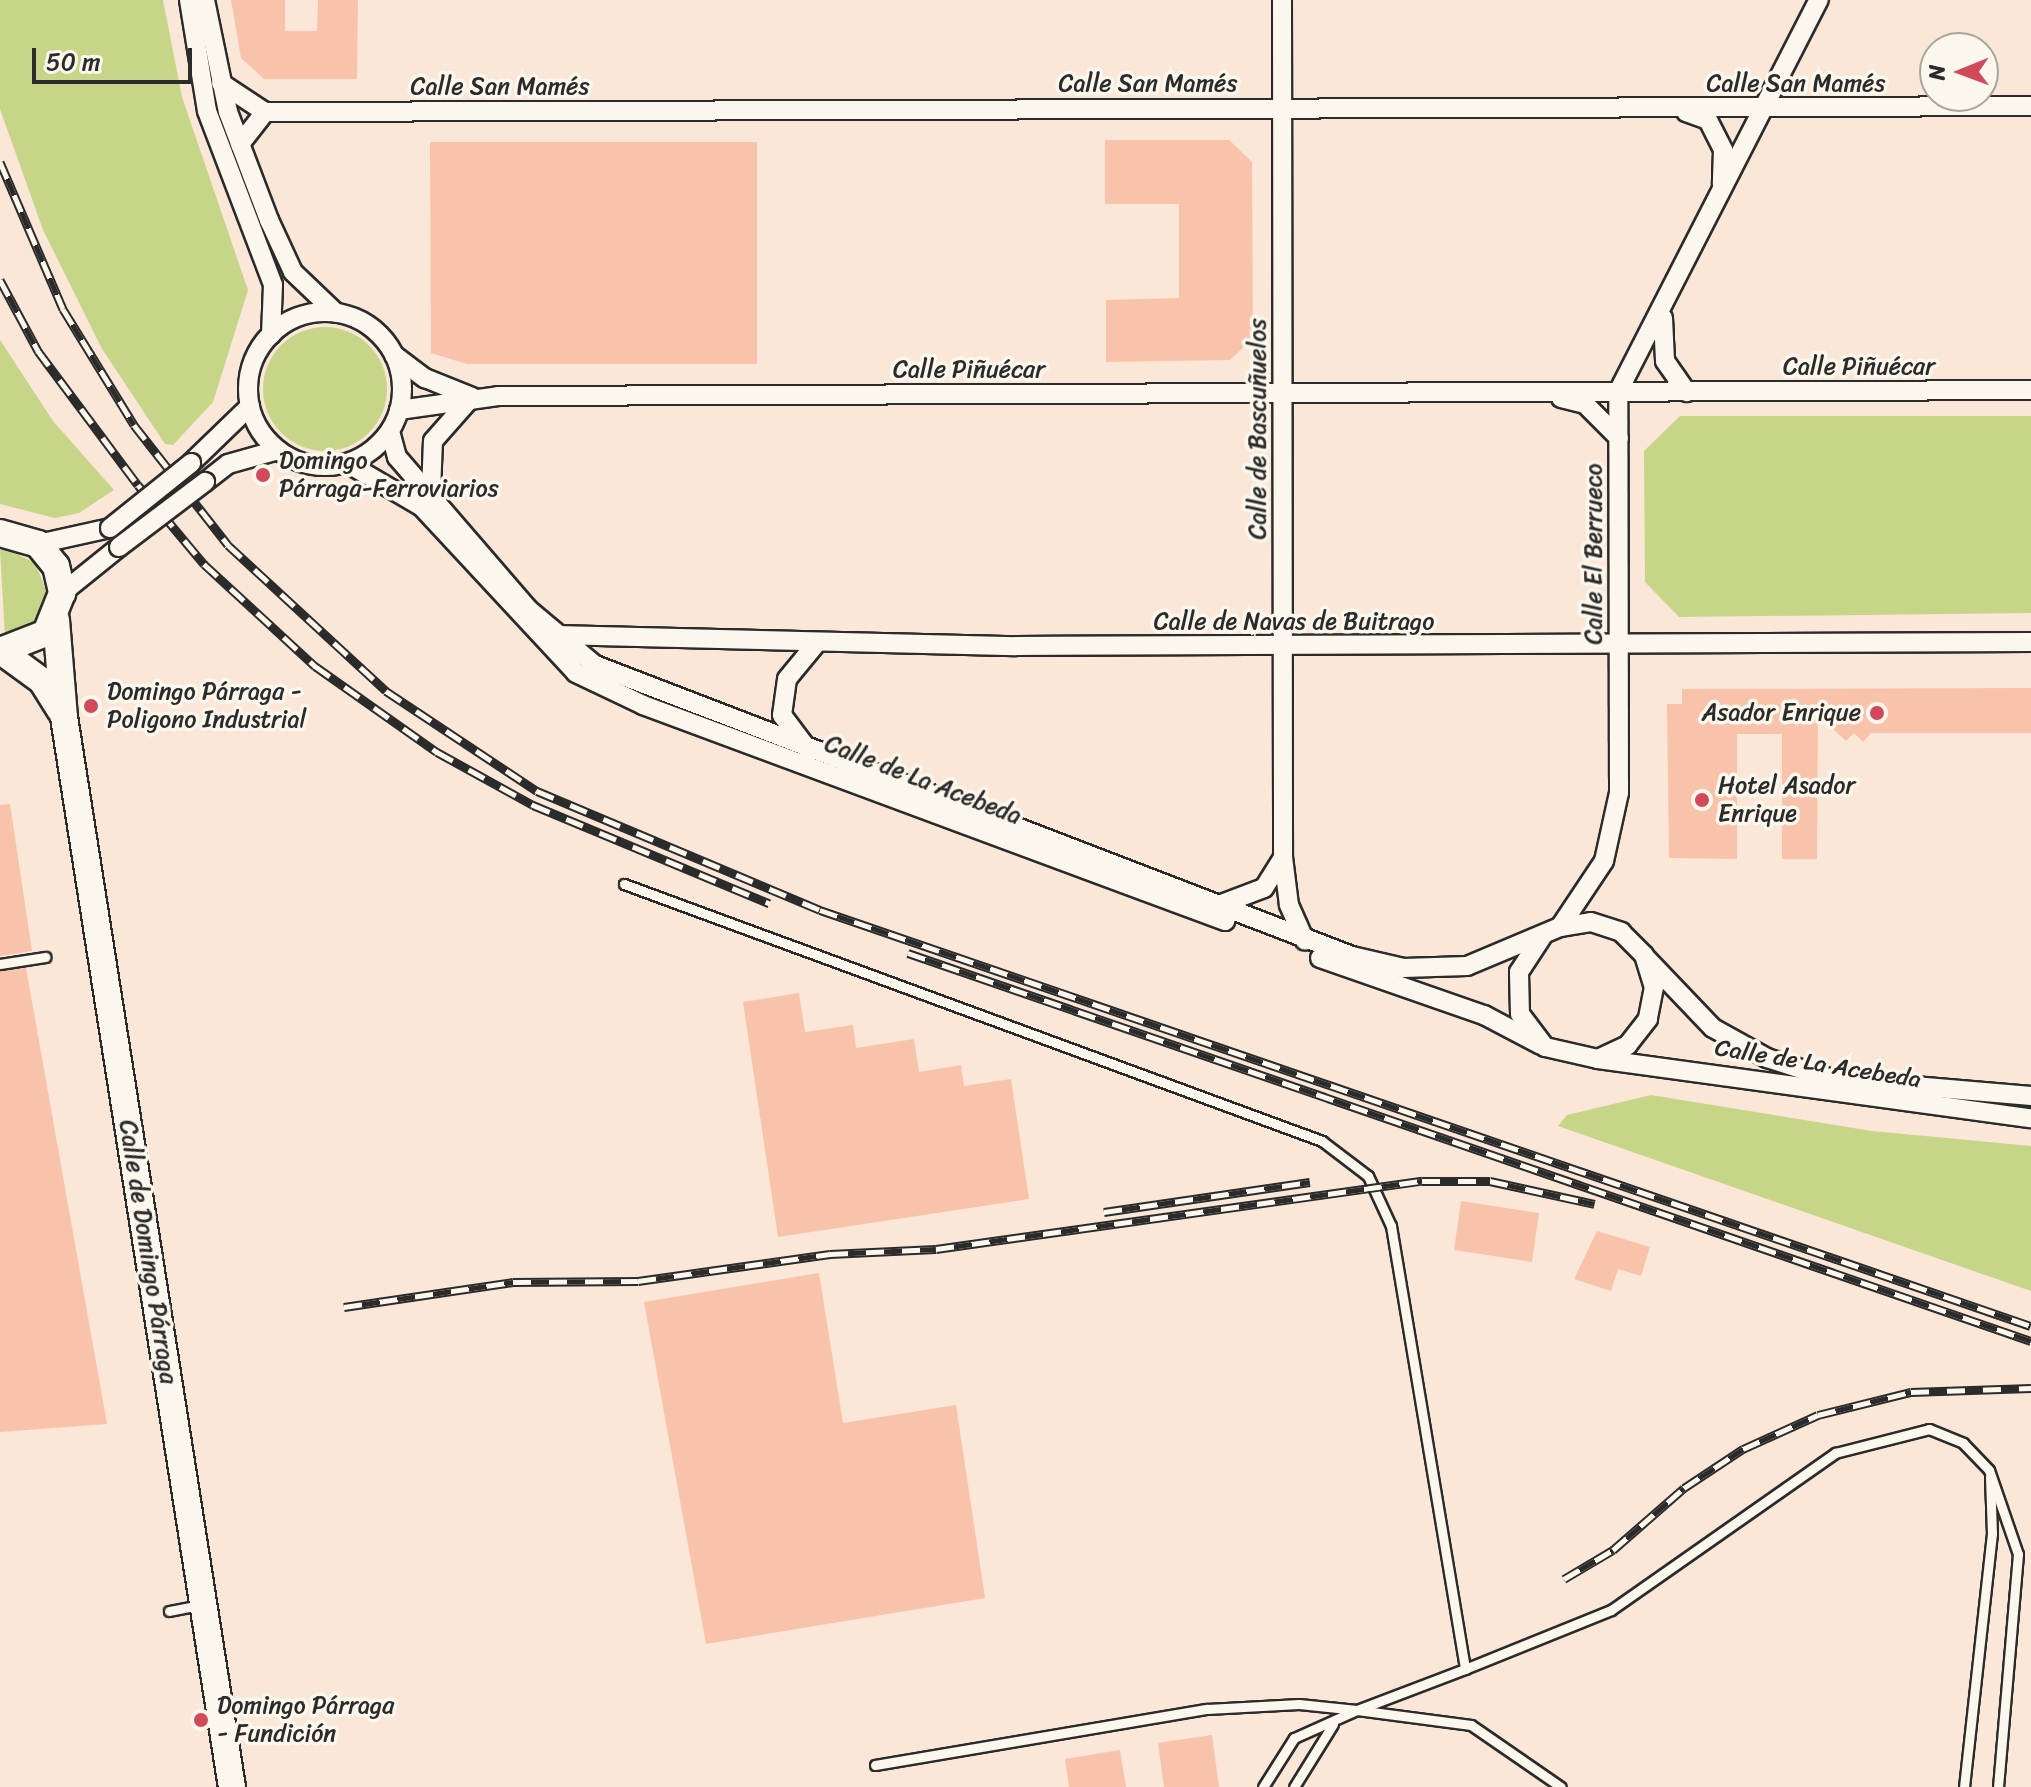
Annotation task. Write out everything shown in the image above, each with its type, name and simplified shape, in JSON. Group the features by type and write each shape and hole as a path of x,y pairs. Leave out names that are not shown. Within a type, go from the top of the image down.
{"street":[{"path":"189,0 207,111 273,285 271,335 252,368 250,406 278,450 311,465 347,463 390,431 399,410 394,355"},
{"path":"205,0 221,83 240,144 293,272 336,313 370,327 394,355 425,378 472,397 433,441 431,492"},
{"name":"Calle de Bascuñuelos","path":"1282,0 1283,857 1289,905 1305,941"},
{"name":"Calle El Berrueco","path":"1560,927 1604,861 1619,793 1618,392 1819,0"},
{"path":"221,83 265,112 240,144"},
{"name":"Calle San Mamés","path":"265,112 2031,106"},
{"name":"Calle El Berrueco","path":"1676,109 1708,120 1723,150 1721,192"},
{"path":"1667,300 1660,338 1665,361 1687,392"},
{"path":"271,335 301,316 336,313"},
{"name":"Calle Piñuécar","path":"399,410 472,397 2031,390"},
{"name":"Calle Piñuécar","path":"1539,393 1585,404 1619,438"},
{"path":"0,533 38,544 110,528 191,463 250,406"},
{"name":"Calle de La Acebeda","path":"390,431 397,457 556,635 595,665 810,753 1004,819 1305,941 1403,968 1467,966 1542,937"},
{"path":"38,544 56,566 62,593 228,464 278,450"},
{"name":"Calle de La Acebeda","path":"347,463 422,507 576,673 643,705 1484,1015 1545,1047"},
{"name":"Calle de Domingo Párraga","path":"62,593 56,620 64,717 232,1787"},
{"path":"1,651 33,643 56,620"},
{"name":"Calle de Navas de Buitrago","path":"556,635 631,641 816,644 1282,646 2031,642"},
{"path":"810,753 782,715 787,679 816,644"},
{"name":"Calle de Domingo Párraga","path":"1,651 42,681 64,717"},
{"path":"1216,905 1264,888 1283,857"},
{"path":"1591,922 1621,932 1644,955 1654,987 1648,1019 1628,1045 1598,1059 1545,1047 1520,1014 1519,986 1519,972 1542,937 1560,927 1591,922"},
{"name":"Calle de La Acebeda","path":"1644,955 1713,1028 1767,1058 1832,1079 2031,1096"},
{"name":"Calle de La Acebeda","path":"1598,1059 2031,1118"}],"lane":[{"path":"624,884 1322,1141 1368,1176 1391,1226 1465,1669"},
{"path":"0,964 45,957"},
{"path":"1263,1787 1294,1738 1611,1610 1835,1453 1929,1429 1963,1443 1989,1470 2018,1554 1998,1787"},
{"path":"1964,1787 1992,1534 1989,1470"},
{"path":"169,1611 203,1605"},
{"path":"875,1765 1207,1709 1299,1704 1471,1725 1561,1787"},
{"path":"1294,1787 1333,1724"}],"green space":[{"path":"0,0 163,0 182,97 248,290 213,402 173,445 165,444 102,349 43,230 0,109"},
{"path":"325,327 349,331 369,345 383,365 387,389 383,413 369,433 349,447 325,451 301,447 281,433 267,413 263,389 267,365 281,345 301,331"},
{"path":"0,340 53,421 114,490 79,513 55,518 0,504"},
{"path":"1680,416 2031,416 2031,613 1679,617 1645,582 1644,451"},
{"path":"7,549 35,563 47,592 35,622 5,636 0,550"},
{"path":"1651,1095 1872,1131 2031,1146 2031,1291 1558,1126 1567,1115"}],"building":[{"path":"231,0 285,0 285,31 317,31 318,0 358,0 357,79 264,79 241,58"},
{"path":"1105,140 1229,140 1252,162 1253,338 1230,360 1106,362 1106,300 1179,298 1179,204 1105,204"},
{"path":"430,142 757,142 757,364 467,364 431,353"},
{"name":"Hotel Asador Enrique","path":"2031,688 2031,733 1871,733 1863,742 1854,733 1846,741 1818,715 1817,859 1782,859 1782,734 1737,734 1737,859 1669,858 1667,704 1682,704 1682,689"},
{"path":"10,804 32,951 0,956 0,805"},
{"path":"26,968 107,1424 0,1432 0,971"},
{"path":"799,993 805,1032 853,1025 856,1048 914,1039 919,1072 961,1065 964,1086 1011,1079 1029,1199 778,1237 743,1002"},
{"path":"1461,1201 1539,1213 1532,1262 1454,1250"},
{"path":"1597,1231 1650,1247 1641,1276 1618,1269 1611,1291 1574,1279"},
{"path":"819,1273 843,1423 956,1405 985,1598 706,1644 644,1302"},
{"path":"1212,1735 1219,1787 1164,1787 1158,1743"},
{"path":"1120,1750 1126,1787 1069,1787 1065,1759"}],"railway":[{"path":"0,162 63,309 134,425 228,545 386,691 537,791 820,910 2031,1326"},
{"path":"0,280 38,351 138,485 204,564 315,666 437,752 533,805 769,903"},
{"path":"908,953 2031,1341"},
{"path":"344,1307 513,1282 638,1281 830,1254 936,1249 1422,1181 1490,1181 1595,1204"},
{"path":"1104,1212 1310,1182"},
{"path":"1564,1579 1613,1550 1684,1488 1743,1449 1818,1415 1911,1392 2031,1388"}],"place":[{"name":"Domingo Párraga-Ferroviarios","path":"263,475"},
{"name":"Domingo Párraga - Poligono Industrial","path":"91,706"},
{"name":"Asador Enrique","path":"1877,713"},
{"name":"Hotel Asador Enrique","path":"1702,800"},
{"name":"Domingo Párraga - Fundición","path":"201,1720"}]}
